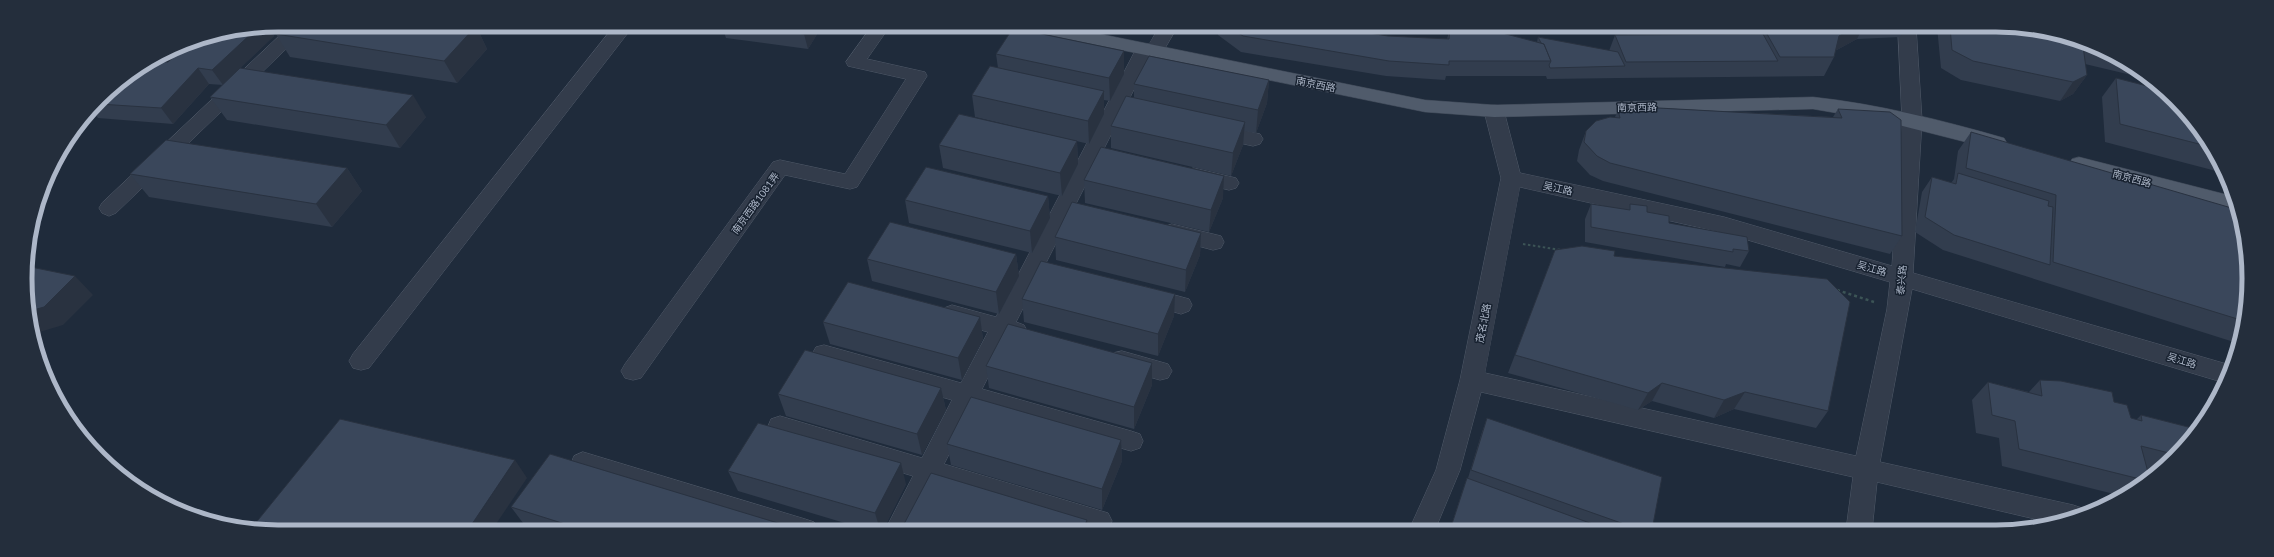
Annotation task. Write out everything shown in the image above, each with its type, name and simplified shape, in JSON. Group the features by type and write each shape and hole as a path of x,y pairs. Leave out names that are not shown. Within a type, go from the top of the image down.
{"main road":[{"name":"南京西路","path":"1063,32 1425,106 1494,111 1813,103 1842,106 1912,120 2012,147"},
{"name":"南京西路","path":"2059,159 2230,203"}],"street":[{"path":"109,208 295,32"},
{"path":"361,362 620,32"},
{"name":"南京西路1081弄","path":"633,371 780,167 850,182 918,76 855,62 877,32"},
{"path":"901,525 1092,151 1150,50 1164,32"},
{"name":"泰兴路","path":"1860,525 1866,469 1898,309 1902,277 1912,120 1907,32"},
{"name":"茂名北路","path":"1424,525 1448,470 1472,380 1511,178 1494,111"},
{"path":"1199,127 1253,139"},
{"path":"1176,171 1229,183"},
{"name":"吴江路","path":"1511,178 1724,225 2223,373"},
{"path":"1042,200 1087,211"},
{"path":"1154,228 1213,242"},
{"path":"1010,261 1055,272"},
{"path":"1122,289 1181,305"},
{"path":"929,308 1040,338"},
{"path":"824,354 1131,441"},
{"path":"1100,354 1160,371"},
{"path":"1472,380 2067,515"},
{"path":"780,426 1099,521"},
{"path":"583,462 788,525"}],"path":[{"path":"1498,241 1568,251"},
{"path":"1832,288 1898,309"}],"building":[{"path":"278,32 471,32 444,61 276,34"},
{"path":"789,32 805,32 804,34"},
{"path":"1010,32 1032,32 1124,51 1109,78 996,54"},
{"path":"1237,32 1363,32 1388,36 1449,39 1450,32 1498,32 1544,44 1551,61 1449,61 1449,65 1389,61 1243,36"},
{"path":"1766,32 1846,32 1839,36 1834,57 1780,57"},
{"path":"1950,32 2028,34 2059,40 2083,48 2087,75 2073,82 1973,61 1952,50"},
{"path":"251,34 212,70 198,68 161,108 104,104 128,83 155,65 161,62 168,62 177,54 199,45 215,40"},
{"path":"1763,34 1778,61 1626,62 1615,35"},
{"path":"1538,37 1618,52 1625,66 1550,68 1549,65 1551,61 1544,44 1541,43"},
{"path":"1149,56 1269,80 1258,110 1134,84"},
{"path":"990,66 1104,91 1088,121 972,95"},
{"path":"240,68 413,95 386,125 210,97"},
{"path":"2116,78 2151,87 2181,116 2202,145 2120,124"},
{"path":"1126,96 1245,122 1233,153 1111,126"},
{"path":"1640,107 1842,118 1838,109 1890,112 1901,120 1902,236 1610,163 1597,156 1584,142 1586,131 1596,121 1610,117 1620,118 1618,110 1641,111"},
{"path":"959,114 1077,141 1060,173 939,145"},
{"path":"1971,132 2232,208 2240,246 2242,278 2238,319 2053,262 2056,195 1966,168"},
{"path":"166,140 347,168 316,204 130,174"},
{"path":"1101,147 1224,176 1211,210 1084,180"},
{"path":"926,167 1048,196 1030,231 905,200"},
{"path":"1958,173 2049,201 2048,206 2053,207 2050,265 1954,235 1925,217 1932,177 1956,184"},
{"path":"1072,202 1201,233 1186,270 1055,237"},
{"path":"1591,204 1630,210 1630,204 1647,206 1647,212 1669,216 1669,223 1747,237 1749,251 1733,249 1733,252 1591,227"},
{"path":"890,222 1016,254 996,292 867,259"},
{"path":"1582,246 1615,251 1614,256 1827,279 1850,302 1828,411 1745,392 1724,400 1662,383 1648,393 1515,355 1555,250"},
{"path":"1041,261 1175,294 1158,334 1022,299"},
{"path":"33,267 75,276 44,307 34,310"},
{"path":"848,282 980,317 958,358 823,322"},
{"path":"1008,324 1152,363 1134,407 986,366"},
{"path":"805,350 941,388 917,434 778,394"},
{"path":"2040,380 2061,381 2112,392 2114,402 2127,405 2131,418 2142,421 2141,415 2192,428 2170,453 2141,446 2148,472 2139,479 2019,449 2015,421 1992,415 1988,382 2042,396"},
{"path":"971,397 1121,440 1102,489 947,444"},
{"path":"1487,418 1662,477 1653,525 1627,525 1471,470"},
{"path":"340,419 515,460 471,525 278,525 255,524"},
{"path":"758,423 901,463 875,513 728,471"},
{"path":"550,454 784,525 568,525 511,507"},
{"path":"931,473 1087,520 1085,525 904,524"},
{"path":"1467,478 1595,525 1452,525"}]}
